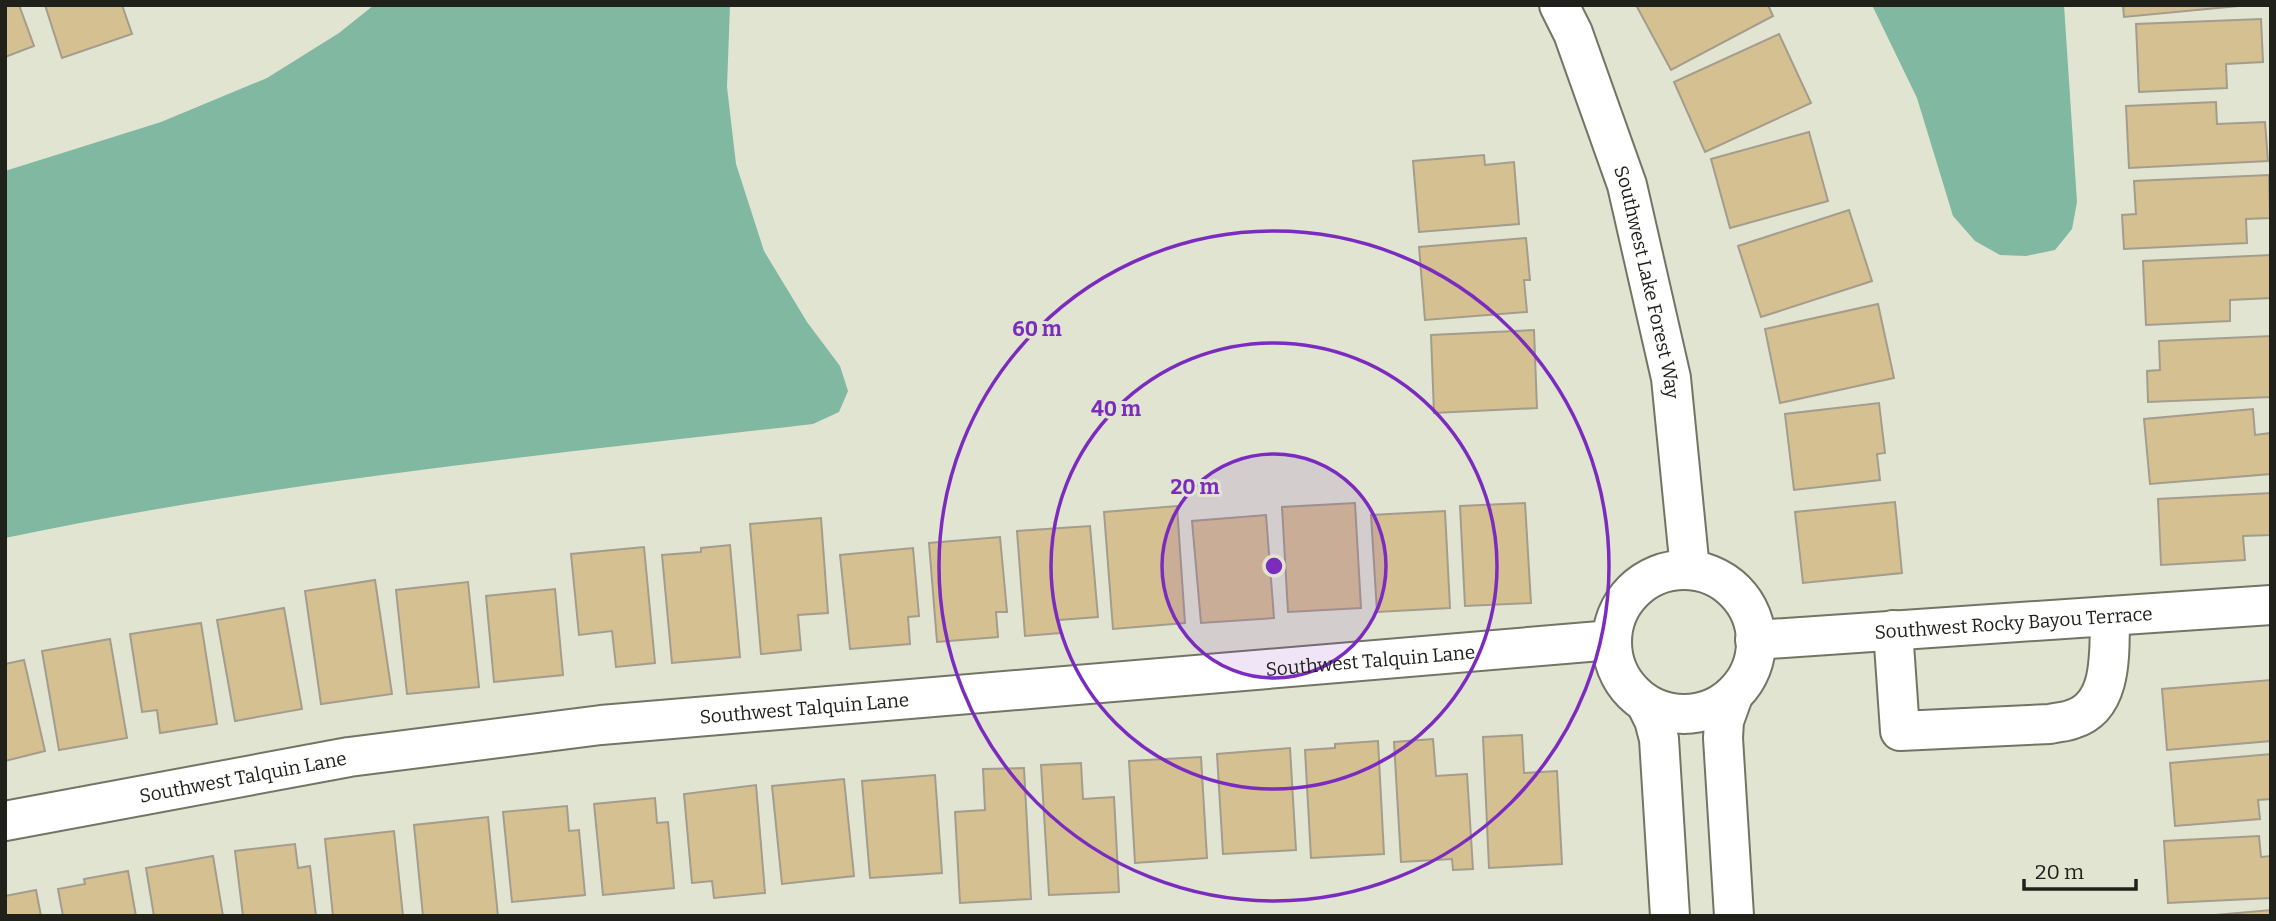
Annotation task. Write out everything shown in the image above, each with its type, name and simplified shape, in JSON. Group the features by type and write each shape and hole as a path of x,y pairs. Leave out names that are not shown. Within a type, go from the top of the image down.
{"street":[{"name":"Southwest Lake Forest Way","path":"1559,5 1573,33 1628,185 1671,378 1690,570"},
{"path":"1690,570 1703,572 1726,583 1743,602 1754,627 1756,652 1748,676 1732,696 1718,706 1694,714 1669,714 1646,704 1627,687 1615,665 1612,640 1617,615 1630,593 1642,583 1665,572 1690,570"},
{"name":"Southwest Rocky Bayou Terrace","path":"1755,640 2271,606"},
{"path":"1893,630 1900,731 2050,724 2074,719 2090,710 2102,693 2108,668 2110,616"},
{"name":"Southwest Talquin Lane","path":"5,821 349,757 601,725 1612,640"},
{"path":"1732,696 1724,721 1723,738 1734,916"},
{"path":"1646,704 1659,739 1670,916"}],"shaded area":[{"path":"374,5 730,5 727,87 736,164 764,251 807,322 840,366 848,391 839,412 813,424 306,485 105,518 5,538 5,171 161,122 267,78 339,33"},
{"path":"1872,5 2064,5 2077,202 2072,229 2055,250 2026,256 2000,255 1975,241 1953,216 1917,98"}],"building":[{"path":"5,5 19,5 34,46 5,57"},
{"path":"45,5 122,5 132,34 62,58"},
{"path":"1636,5 1768,5 1773,16 1671,70"},
{"path":"2123,5 2249,5 2124,17"},
{"path":"2261,19 2263,62 2226,64 2227,88 2139,92 2136,24"},
{"path":"1779,34 1811,103 1705,152 1674,82"},
{"path":"2216,102 2217,124 2265,122 2268,161 2129,168 2126,106"},
{"path":"1809,132 1828,201 1730,228 1711,159"},
{"path":"1484,155 1485,165 1514,162 1519,224 1419,232 1413,161"},
{"path":"2269,175 2270,218 2246,219 2247,243 2124,249 2122,215 2136,214 2134,181"},
{"path":"1849,210 1872,281 1761,317 1738,246"},
{"path":"1526,238 1530,280 1524,280 1527,312 1425,320 1419,247"},
{"path":"2271,255 2271,298 2230,300 2230,321 2146,325 2143,261"},
{"path":"1878,304 1894,378 1780,403 1765,329"},
{"path":"1534,330 1537,408 1434,413 1431,335"},
{"path":"2271,336 2271,397 2148,402 2147,371 2160,370 2159,341"},
{"path":"1879,403 1885,453 1877,454 1880,480 1794,490 1785,414"},
{"path":"2253,409 2255,435 2271,433 2271,474 2150,484 2144,419"},
{"path":"2271,493 2271,535 2243,536 2245,560 2161,565 2158,499"},
{"path":"1895,502 1902,573 1803,583 1795,512"},
{"path":"1355,503 1361,608 1288,612 1282,507"},
{"path":"1525,503 1531,603 1465,606 1460,506"},
{"path":"1177,506 1185,623 1113,629 1104,512"},
{"path":"1445,511 1450,608 1377,612 1371,515"},
{"path":"1266,515 1274,618 1201,623 1192,521"},
{"path":"821,518 828,613 798,615 801,650 761,654 750,524"},
{"path":"1090,526 1098,617 1059,620 1060,633 1025,636 1017,531"},
{"path":"1000,537 1007,612 996,612 998,637 937,642 929,543"},
{"path":"730,545 740,657 672,663 662,555 701,552 701,548"},
{"path":"644,547 655,663 616,667 612,631 579,635 571,554"},
{"path":"913,548 919,616 908,617 910,644 850,649 840,555"},
{"path":"375,580 392,694 321,704 305,591"},
{"path":"468,582 479,687 407,694 396,590"},
{"path":"555,589 563,675 494,682 486,596"},
{"path":"284,608 302,709 235,721 217,620"},
{"path":"201,623 217,724 160,733 157,710 142,712 130,634"},
{"path":"110,639 127,738 59,750 42,651"},
{"path":"24,660 45,751 5,761 5,664"},
{"path":"2271,680 2271,741 2167,750 2162,689"},
{"path":"1522,735 1524,773 1557,771 1562,864 1489,868 1483,737"},
{"path":"1433,739 1436,776 1467,774 1473,869 1453,870 1452,859 1401,862 1394,742"},
{"path":"1378,741 1384,854 1311,858 1305,750 1335,748 1335,744"},
{"path":"1290,748 1296,850 1223,854 1217,754"},
{"path":"2271,754 2271,799 2258,800 2260,819 2175,826 2170,763"},
{"path":"1201,757 1207,858 1135,863 1129,761"},
{"path":"1081,763 1083,799 1114,797 1119,892 1049,895 1041,765"},
{"path":"1024,768 1031,899 960,903 955,812 985,810 983,769"},
{"path":"935,775 942,873 870,878 862,781"},
{"path":"844,779 854,876 782,884 772,786"},
{"path":"756,785 765,893 714,898 712,881 692,883 684,794"},
{"path":"655,798 657,823 668,822 674,888 603,895 594,804"},
{"path":"567,806 569,831 579,830 585,895 512,902 503,812"},
{"path":"488,817 498,916 423,916 414,825"},
{"path":"394,831 403,916 333,916 325,839"},
{"path":"2259,836 2261,857 2271,856 2271,898 2168,903 2164,841"},
{"path":"295,844 298,868 310,866 316,916 243,916 235,851"},
{"path":"213,856 223,916 154,916 146,868"},
{"path":"128,871 136,916 63,916 58,889 85,884 84,879"},
{"path":"36,890 41,916 5,916 5,896"},
{"path":"2271,910 2271,916 2204,916"}]}
